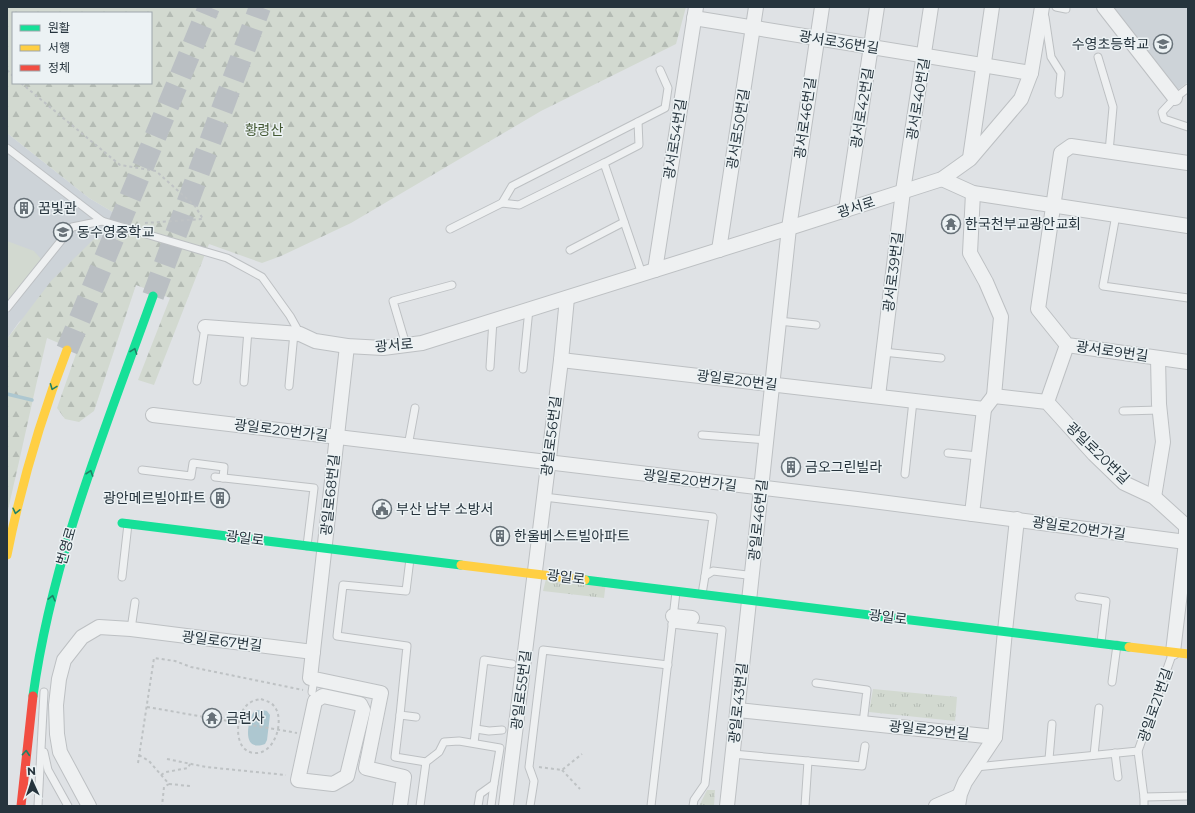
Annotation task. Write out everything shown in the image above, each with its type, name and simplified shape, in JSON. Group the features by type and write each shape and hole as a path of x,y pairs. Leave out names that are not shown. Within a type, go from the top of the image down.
{"main road":[{"name":"번영로","path":"22,806 32,698 47,617 76,512 154,296"},
{"path":"7,554 17,506 43,414 67,350"},
{"name":"광일로","path":"125,523 1188,654"}],"street":[{"name":"광서로50번길","path":"719,250 756,7"},
{"name":"광서로46번길","path":"789,228 822,7"},
{"name":"광서로42번길","path":"846,210 877,7"},
{"name":"광서로40번길","path":"903,191 932,7"},
{"path":"970,158 992,7"},
{"path":"1043,7 1031,73 1021,99 970,158 942,179 973,193 1188,226"},
{"path":"1104,7 1175,98"},
{"name":"광서로36번길","path":"695,12 753,28 1031,73"},
{"name":"광서로54번길","path":"648,272 695,12"},
{"name":"광서로9번길","path":"1188,163 1071,146 1061,153 1052,205 1038,309 1067,345 1188,362"},
{"name":"광서로","path":"205,327 297,334 315,341 347,346 383,348 422,343 942,179"},
{"name":"광서로39번길","path":"878,396 903,191"},
{"path":"972,514 984,409 994,396 1001,317 986,282 970,253 973,193"},
{"name":"광일로46번길","path":"749,600 753,519 761,488 789,228"},
{"name":"광일로56번길","path":"535,574 567,298"},
{"path":"994,396 1047,402 1067,345"},
{"name":"광일로68번길","path":"324,548 347,346"},
{"path":"1154,496 1163,442 1158,358"},
{"name":"광일로20번길","path":"560,360 984,409"},
{"name":"광일로20번길","path":"1047,402 1094,454 1124,483 1154,496 1186,526 1186,542 1173,652"},
{"name":"광일로20번가길","path":"153,415 1017,519 1186,542"},
{"path":"1005,631 1017,519"},
{"path":"324,548 310,678 313,686 381,693 366,768 404,777 400,806"},
{"name":"광일로55번길","path":"506,806 535,574"},
{"name":"광일로43번길","path":"727,806 749,600"},
{"path":"673,620 692,618"},
{"name":"광일로67번길","path":"89,806 60,752 57,734 56,705 59,679 64,660 82,637 99,627 313,652"},
{"name":"광일로29번길","path":"959,801 965,782 995,737 1005,631"},
{"path":"323,696 360,704 363,710 347,776 333,784 298,780 299,776 315,701 323,696"},
{"name":"광일로29번길","path":"738,710 995,737"},
{"path":"936,806 959,801"}],"lane":[{"path":"1043,7 1051,57 1061,73 1059,94"},
{"path":"1056,7 1066,9"},
{"path":"1098,57 1113,107 1109,152"},
{"path":"450,229 502,203 512,186 664,108 668,88 660,70"},
{"path":"1188,88 1175,98 1162,112 1164,119 1188,127"},
{"path":"502,203 519,205 639,145 638,122"},
{"path":"7,148 102,221 227,258 262,277 290,316 297,334 289,386"},
{"path":"604,163 624,222 648,272"},
{"path":"1116,215 1103,286 1188,298"},
{"path":"7,308 72,227 102,221"},
{"path":"570,250 624,222"},
{"path":"406,345 393,301 452,285"},
{"path":"523,369 529,309"},
{"path":"490,367 493,320"},
{"path":"779,321 816,325"},
{"name":"광서로","path":"197,381 205,327"},
{"path":"244,382 248,330"},
{"path":"883,352 941,358"},
{"path":"905,474 914,401"},
{"path":"408,446 415,408"},
{"path":"1124,412 1160,410"},
{"path":"702,435 766,440"},
{"path":"948,453 978,456"},
{"path":"142,470 191,476 193,463 224,467 223,478"},
{"path":"215,477 314,488 307,546"},
{"path":"544,497 713,517 702,594"},
{"name":"광일로","path":"122,578 125,523"},
{"path":"410,558 406,591 343,585 337,636 407,646 395,757 426,762"},
{"path":"705,576 713,571 747,575"},
{"path":"651,806 676,591"},
{"path":"1078,597 1106,601 1101,643"},
{"path":"131,630 135,602"},
{"path":"45,668 47,617"},
{"path":"673,620 722,630 705,784 694,800 693,806"},
{"path":"1112,682 1117,645"},
{"path":"530,806 534,782 529,767 543,650 668,665"},
{"name":"광일로21번길","path":"1144,806 1138,751 1173,652"},
{"path":"474,743 484,660 512,664"},
{"path":"38,806 45,682"},
{"path":"816,683 867,690 863,723"},
{"path":"1094,755 1099,708"},
{"path":"400,715 416,717"},
{"path":"1049,759 1052,724"},
{"path":"476,729 489,731 502,730"},
{"path":"420,806 426,762 439,752 444,742 458,740 500,748 491,806"},
{"path":"41,741 48,770 68,806"},
{"path":"733,754 862,766 865,746"},
{"path":"976,766 1138,751"},
{"path":"1115,753 1118,777"},
{"path":"805,806 808,761"},
{"path":"478,806 480,794 494,784"},
{"path":"1144,797 1188,796"}],"path":[{"path":"22,84 120,166 156,171 195,206 202,219 142,224 141,233"},
{"path":"138,763 154,658 175,661 190,667 313,686"},
{"path":"261,699 269,702 275,707 278,714 276,729 276,739 271,747 264,752 255,753 248,751 240,742 238,736 240,716 247,704 261,699"},
{"path":"147,707 298,733"},
{"path":"562,770 582,754"},
{"path":"139,755 149,760 169,784"},
{"path":"167,759 206,767 299,776"},
{"path":"161,775 166,772 188,768 190,763"},
{"path":"534,767 562,770 580,789"},
{"path":"162,806 164,787 169,784 190,786"}],"shaded area":[{"name":"수영초등학교","path":"1108,7 1188,7 1188,82 1175,92"},
{"name":"동수영중학교","path":"7,133 89,198 121,217 115,244 19,322 7,339"}],"green space":[{"name":"황령산","path":"7,7 686,7 676,44 541,111 351,223 281,256 262,263 209,244 154,385 138,380 170,298 136,285 94,411 79,422 65,419 57,408 77,351 47,338 7,514 7,339 51,281 95,238 115,244 121,217 89,198 7,133"},
{"path":"7,241 34,251 42,260 7,312"},
{"path":"547,575 606,582 604,598 543,591"},
{"path":"873,689 957,697 955,721 869,712"},
{"path":"707,790 715,790 714,806 699,806"}],"water":[{"path":"255,711 267,711 270,715 267,740 265,744 257,746 251,743 248,732 253,713"}],"waterway":[{"path":"7,394 32,400"}],"tunnel":[{"path":"67,350 209,7"},
{"path":"153,296 260,7"}],"traffic: fast":[{"path":"33,696 53,593 67,543 99,443 153,296"},
{"path":"122,523 461,565"},
{"path":"585,580 1129,647"}],"traffic: slow":[{"path":"7,555 32,451 67,350"},
{"path":"461,565 585,580"},
{"path":"1129,647 1188,654"}],"traffic: jam":[{"path":"21,806 33,696"}],"place":[{"name":"수영초등학교","path":"1163,44"},
{"name":"꿈빛관","path":"24,208"},
{"name":"한국천부교광안교회","path":"951,224"},
{"name":"동수영중학교","path":"63,232"},
{"name":"금오그린빌라","path":"791,467"},
{"name":"광안메르빌아파트","path":"220,498"},
{"name":"부산 남부 소방서","path":"382,509"},
{"name":"한울베스트빌아파트","path":"500,536"},
{"name":"금련사","path":"212,718"}]}
